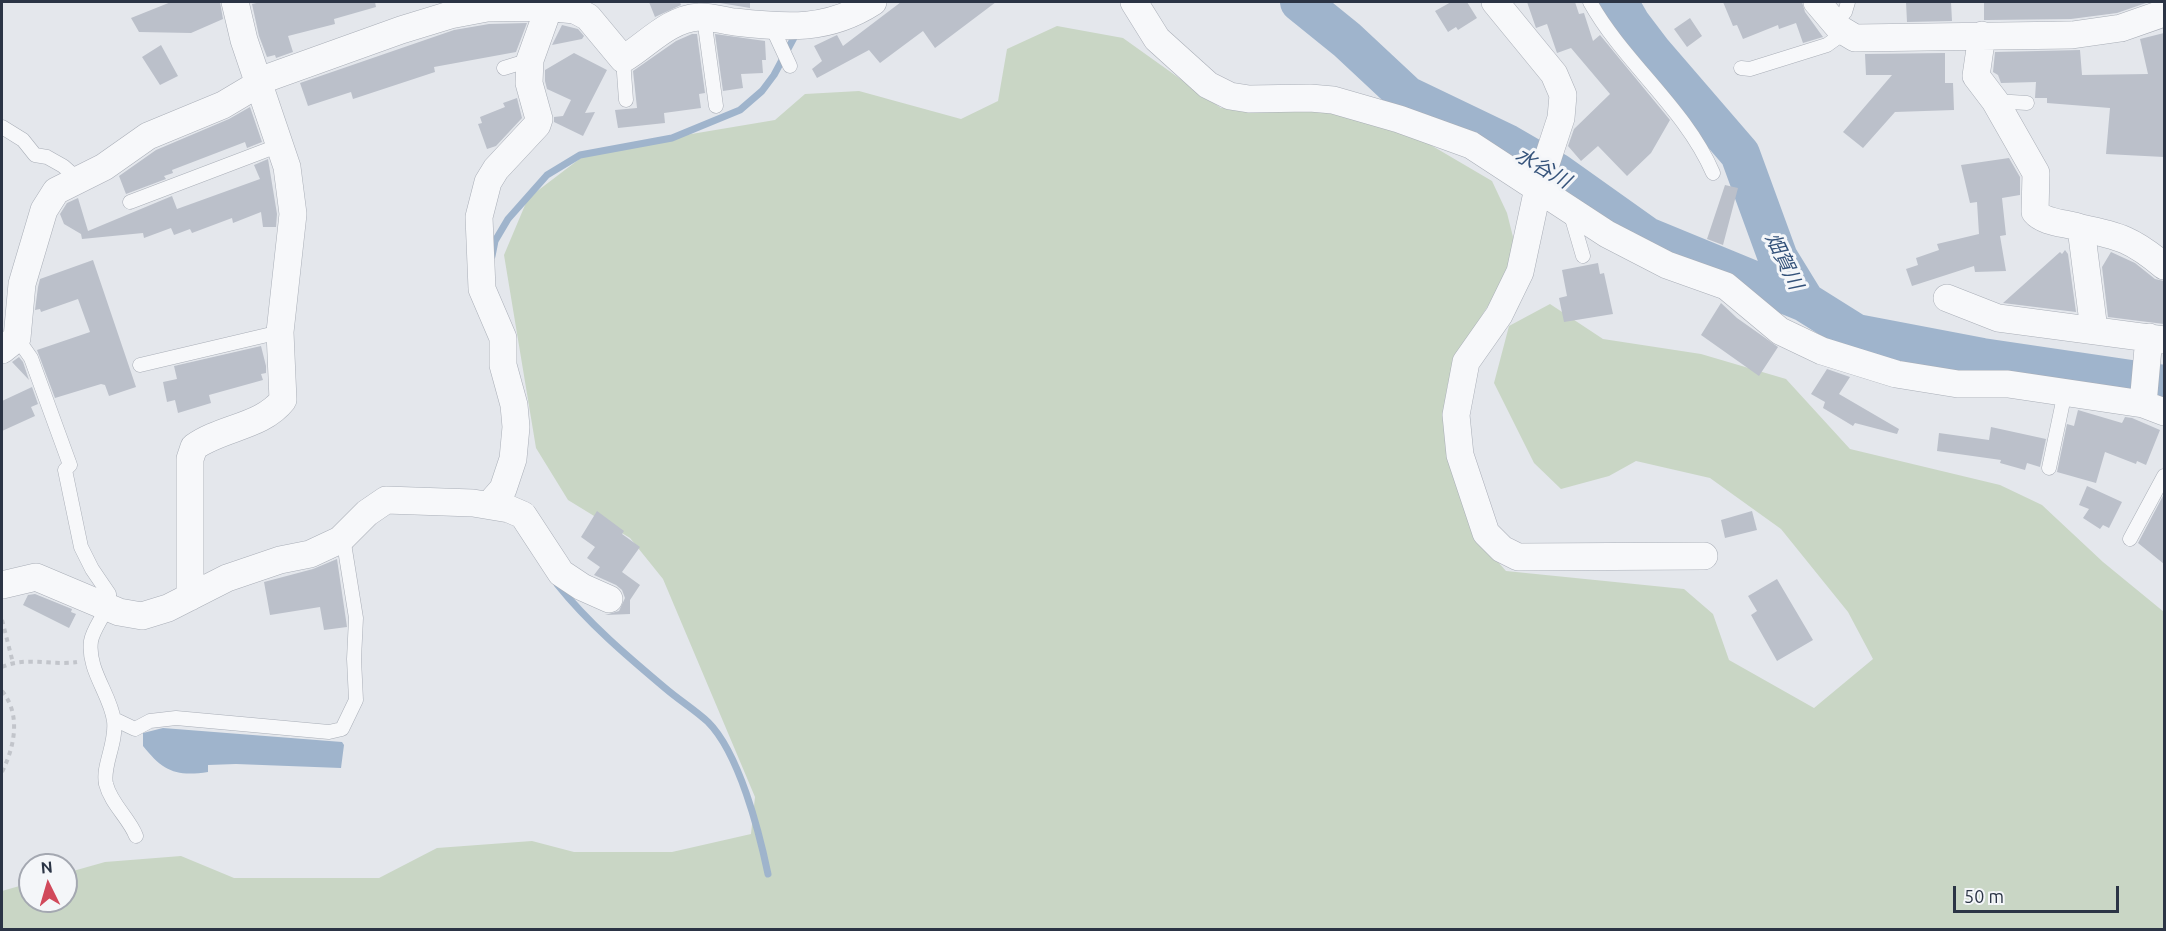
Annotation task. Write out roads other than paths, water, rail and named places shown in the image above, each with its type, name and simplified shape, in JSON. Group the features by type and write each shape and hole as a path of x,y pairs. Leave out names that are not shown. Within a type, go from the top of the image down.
{"street":[{"path":"190,597 190,459 194,447 206,438 273,413 283,400 280,332 293,214 287,167 244,40 235,2"},
{"path":"9,344 22,284 44,210 56,191 118,158 148,136 223,105 258,84 379,38 450,15 487,8 564,6 588,17 623,59 672,25 709,13 771,25 810,27 847,16 873,2"},
{"path":"1134,2 1146,25 1180,63 1208,85 1230,96 1249,99 1310,98 1358,106 1471,145 1540,181 1568,207 1607,234 1667,266 1726,286 1780,331 1822,351 1896,374 1958,384 2008,384 2150,404 2154,342 2094,330 1998,318 1947,298"},
{"path":"1495,2 1554,74 1563,95 1561,118 1540,181 1520,272 1499,315 1467,362 1456,415 1460,455 1486,533 1502,549 1518,557 1704,556"},
{"path":"489,505 503,489 513,459 516,427 514,405 503,365 503,338 482,289 479,217 488,182 496,169 537,125 539,119 529,83 530,60 564,6"},
{"path":"1836,14 1855,38 2072,35 2121,28 2164,13"},
{"path":"1982,35 1976,76 1995,101 2036,173 2035,213 2040,218 2066,222 2081,228 2120,236 2146,251 2164,266"},
{"path":"2081,228 2094,330"},
{"path":"2,585 36,577 106,608 142,616 190,597 227,578 280,560 310,554 343,537 367,513 386,500 489,505 523,515 561,573 609,599"}],"lane":[{"path":"1590,2 1619,47 1690,131 1713,173"},
{"path":"709,13 716,106"},
{"path":"1741,68 1750,69 1827,45 1836,14"},
{"path":"771,25 790,66"},
{"path":"623,59 626,100"},
{"path":"504,68 530,60"},
{"path":"1995,101 2027,103"},
{"path":"2,127 23,140 35,155 47,157 63,166 79,180"},
{"path":"130,202 280,145"},
{"path":"1568,207 1576,225 1583,256"},
{"path":"140,365 280,332"},
{"path":"9,344 31,358 68,461 69,465 65,470 70,486 77,534 92,569 109,594 106,608 91,642 102,692 114,719 113,745 105,780 113,800 136,836"},
{"path":"2049,468 2065,392"},
{"path":"2130,539 2164,476"},
{"path":"114,719 135,729 150,721 176,718 329,732 342,729 356,700 354,659 356,618 343,537"}],"water":[{"path":"163,728 342,742 344,745 341,768 236,764 208,765 208,772 179,773 164,767 143,746 143,733"}],"waterway":[{"name":"水谷川","path":"1300,2 1347,40 1407,96 1507,144 1557,173 1647,237 1805,302 1856,334 1982,358 2164,385"},
{"name":"畑賀川","path":"1618,2 1630,23 1652,52 1740,154 1778,258 1805,302"},
{"path":"492,256 495,241 508,219 547,175 580,155 672,138 740,110 762,91 774,75 797,32"},
{"path":"557,584 608,639 708,722 719,736 738,772 746,794 768,874"}]}
